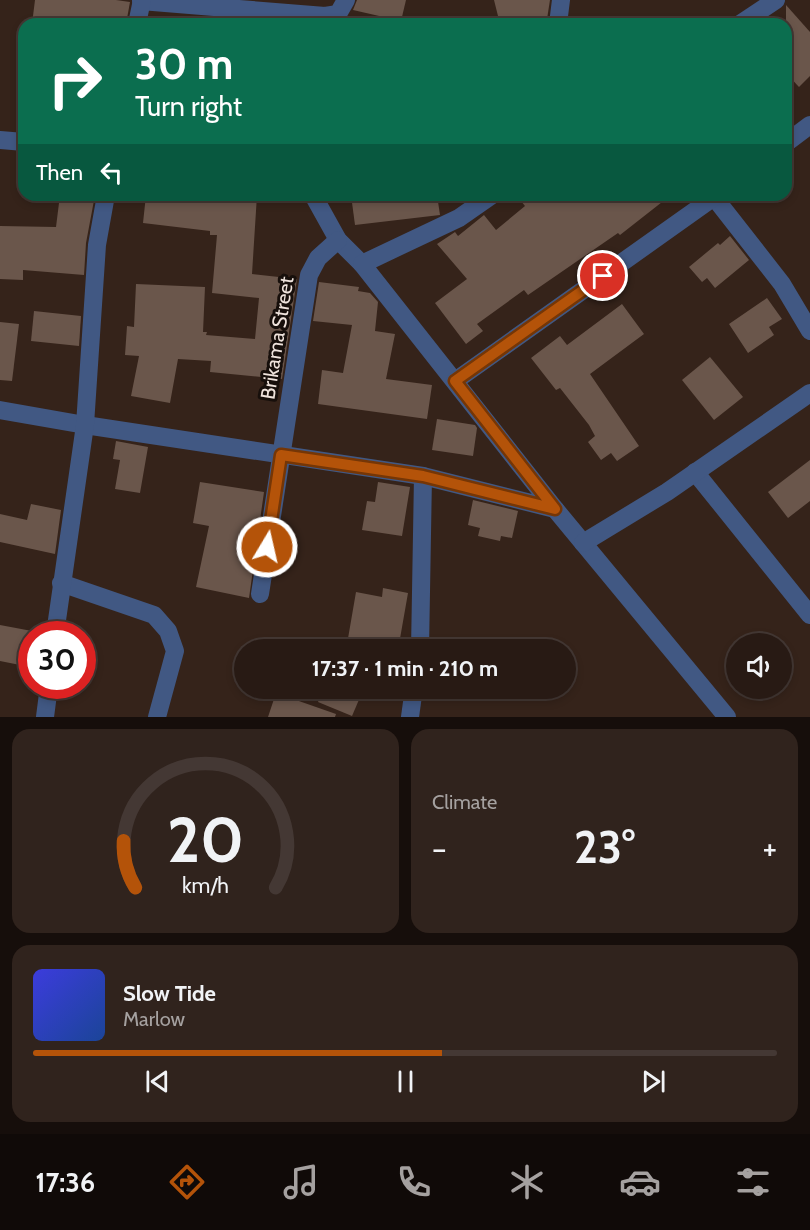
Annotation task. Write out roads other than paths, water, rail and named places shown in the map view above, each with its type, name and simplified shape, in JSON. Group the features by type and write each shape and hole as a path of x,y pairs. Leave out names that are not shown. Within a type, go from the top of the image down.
{"street":[{"path":"138,18 142,1 325,16 338,14 346,0"},
{"path":"559,18 561,0"},
{"path":"749,18 776,0"},
{"path":"792,138 810,125"},
{"path":"0,140 18,142"},
{"path":"57,621 86,425 96,245 105,201"},
{"path":"316,201 338,240 362,264 555,509 727,717"},
{"path":"362,264 459,218 483,201"},
{"path":"455,381 708,201"},
{"path":"719,201 782,284 810,331"},
{"name":"Brikama Street","path":"260,594 309,275 318,258 338,240"},
{"path":"583,543 695,472 810,393"},
{"path":"0,410 423,476 555,509"},
{"path":"695,472 810,615"},
{"path":"420,639 423,476"},
{"path":"61,584 154,615 168,631 175,651 157,717"},
{"path":"45,717 47,699"},
{"path":"410,717 412,699"}]}
